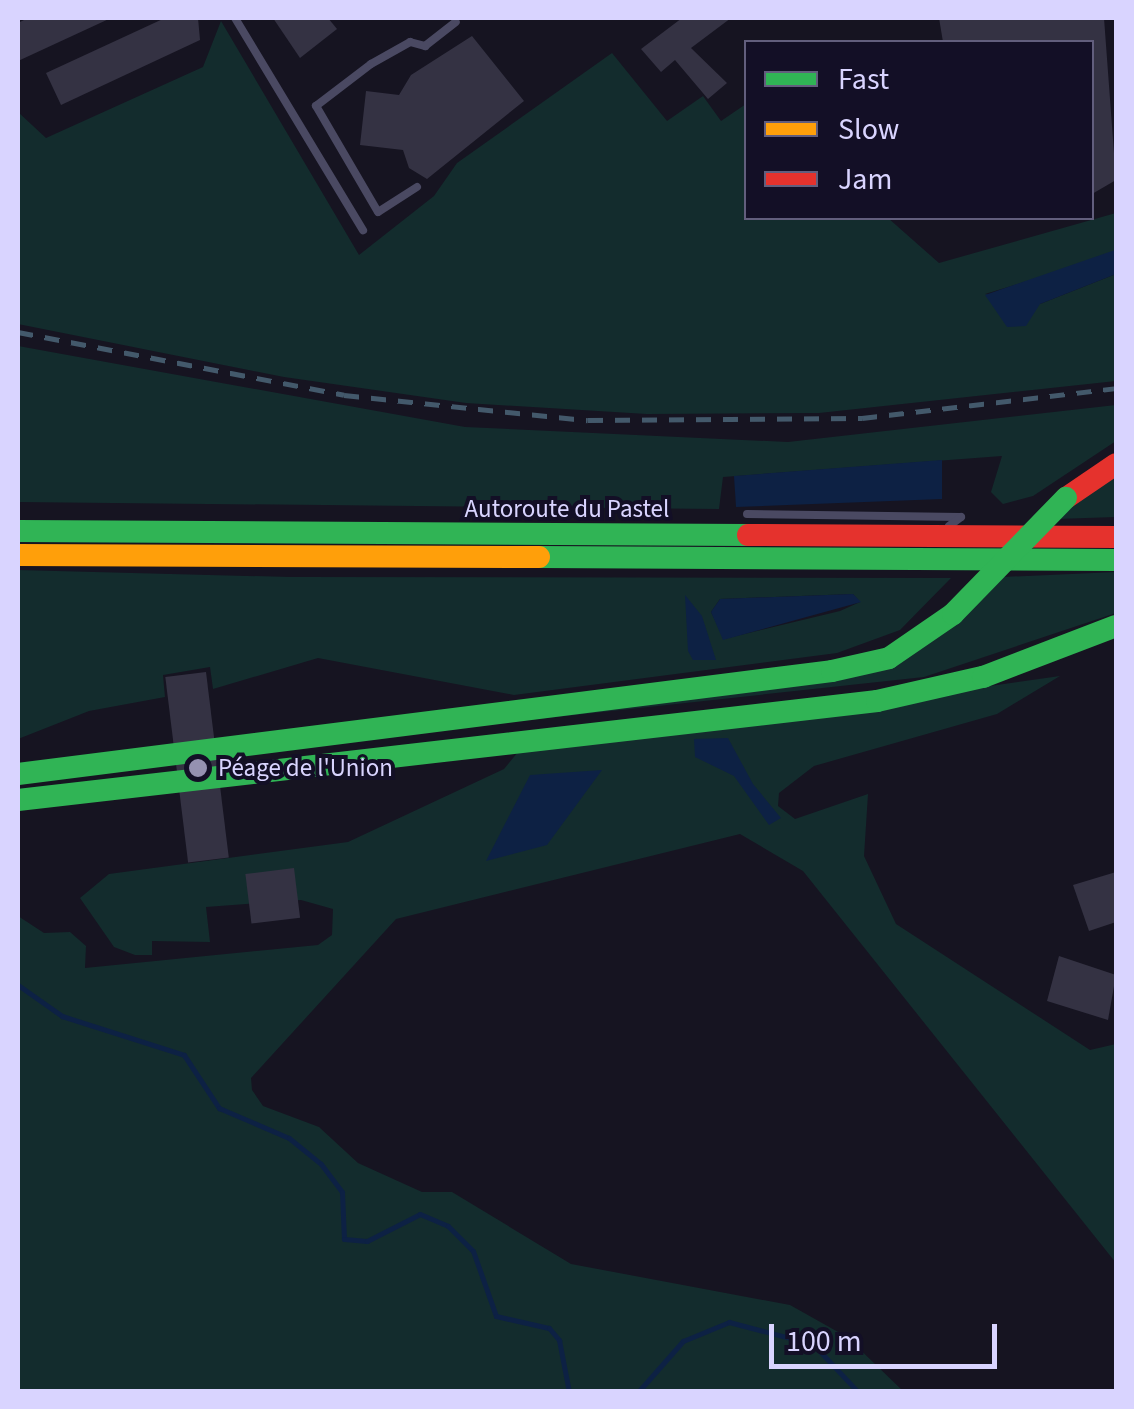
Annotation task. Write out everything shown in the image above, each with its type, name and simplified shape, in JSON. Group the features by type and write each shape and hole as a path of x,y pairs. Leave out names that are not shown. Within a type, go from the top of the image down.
{"highway":[{"path":"18,774 832,672 889,658 953,614 1066,498 1116,464"},
{"name":"Autoroute du Pastel","path":"18,532 1116,537"},
{"name":"Autoroute du Pastel","path":"18,555 1116,560"},
{"path":"18,800 877,700 984,677 1116,626"}],"lane":[{"path":"235,18 362,230"},
{"path":"297,120 371,64 410,42 425,46 456,22"},
{"path":"316,106 378,212 417,186"},
{"path":"747,514 961,517 933,538"}],"green space":[{"path":"221,21 359,255 434,196 457,163 612,53 667,121 703,96 721,121 744,105 744,220 890,220 939,263 1116,213 1116,254 985,294 1040,304 1116,274 1116,381 819,413 647,414 466,403 284,377 18,324 18,112 46,138 203,67"},
{"path":"18,346 465,427 788,442 1116,405 1116,441 1033,496 1003,504 991,492 1002,456 723,477 719,509 18,502"},
{"path":"1116,472 1116,517 1056,519"},
{"path":"18,570 290,577 951,578 900,630 837,653 514,695 318,658 213,689 210,667 163,675 165,697 89,711 18,739","holes":["853,594 860,602 840,611 724,639 711,612 720,599"]},
{"path":"1116,572 1116,613 924,677 510,722 867,671 1002,577"},
{"path":"1060,676 997,714 814,766 779,793 778,806 795,819 868,794 864,856 896,924 1090,1050 1116,1044 1116,1263 803,871 740,834 396,919 251,1078 252,1090 263,1106 319,1127 358,1163 422,1192 452,1192 571,1264 790,1305 847,1337 903,1391 18,1392 18,916 44,933 70,932 86,946 85,968 318,945 332,935 333,909 301,900 206,907 210,942 152,941 152,955 135,955 114,947 80,898 109,874 348,842 504,769 532,735 605,741"}],"water":[{"path":"1115,250 1116,274 1040,304 1026,326 1007,327 985,295"},
{"path":"942,460 942,499 736,507 734,476"},
{"path":"853,594 861,602 723,640 711,612 720,599"},
{"path":"685,595 702,616 716,660 693,660 688,651"},
{"path":"728,738 753,784 781,818 769,825 734,776 695,757 694,739"},
{"path":"602,770 547,845 486,861 530,775"}],"building":[{"path":"28,18 111,18 18,61 18,23"},
{"path":"165,18 198,18 200,40 61,105 46,73"},
{"path":"273,18 328,18 337,29 300,58"},
{"path":"682,18 731,18 691,48 727,83 708,99 675,60 661,72 641,49"},
{"path":"939,18 1104,18 1116,180 1094,193 1094,40 943,40"},
{"path":"472,36 524,101 427,179 409,168 403,150 360,145 366,91 399,95 411,75"},
{"name":"Péage de l'Union","path":"206,672 229,858 188,863 165,677"},
{"path":"294,868 300,918 251,924 245,874"},
{"path":"1116,872 1116,922 1089,931 1073,885"},
{"path":"1059,956 1116,975 1108,1020 1047,1001"}],"waterway":[{"path":"18,985 62,1016 184,1055 219,1108 289,1138 321,1164 342,1192 344,1239 367,1241 420,1214 448,1226 473,1251 496,1316 549,1328 559,1340 569,1392"},
{"path":"638,1392 683,1341 729,1322 813,1344 858,1392"}],"railway":[{"path":"18,332 344,395 588,420 862,418 1116,388"}],"traffic: fast":[{"path":"953,614 1066,498"},
{"path":"18,531 748,535"},
{"path":"539,557 1116,560"},
{"path":"18,774 832,671 889,658 953,614"},
{"path":"18,800 877,701 983,677 1116,626"}],"traffic: slow":[{"path":"18,555 539,557"}],"traffic: jam":[{"path":"1066,498 1116,464"},
{"path":"748,535 1116,537"}],"place":[{"name":"Péage de l'Union","path":"198,768"}]}
